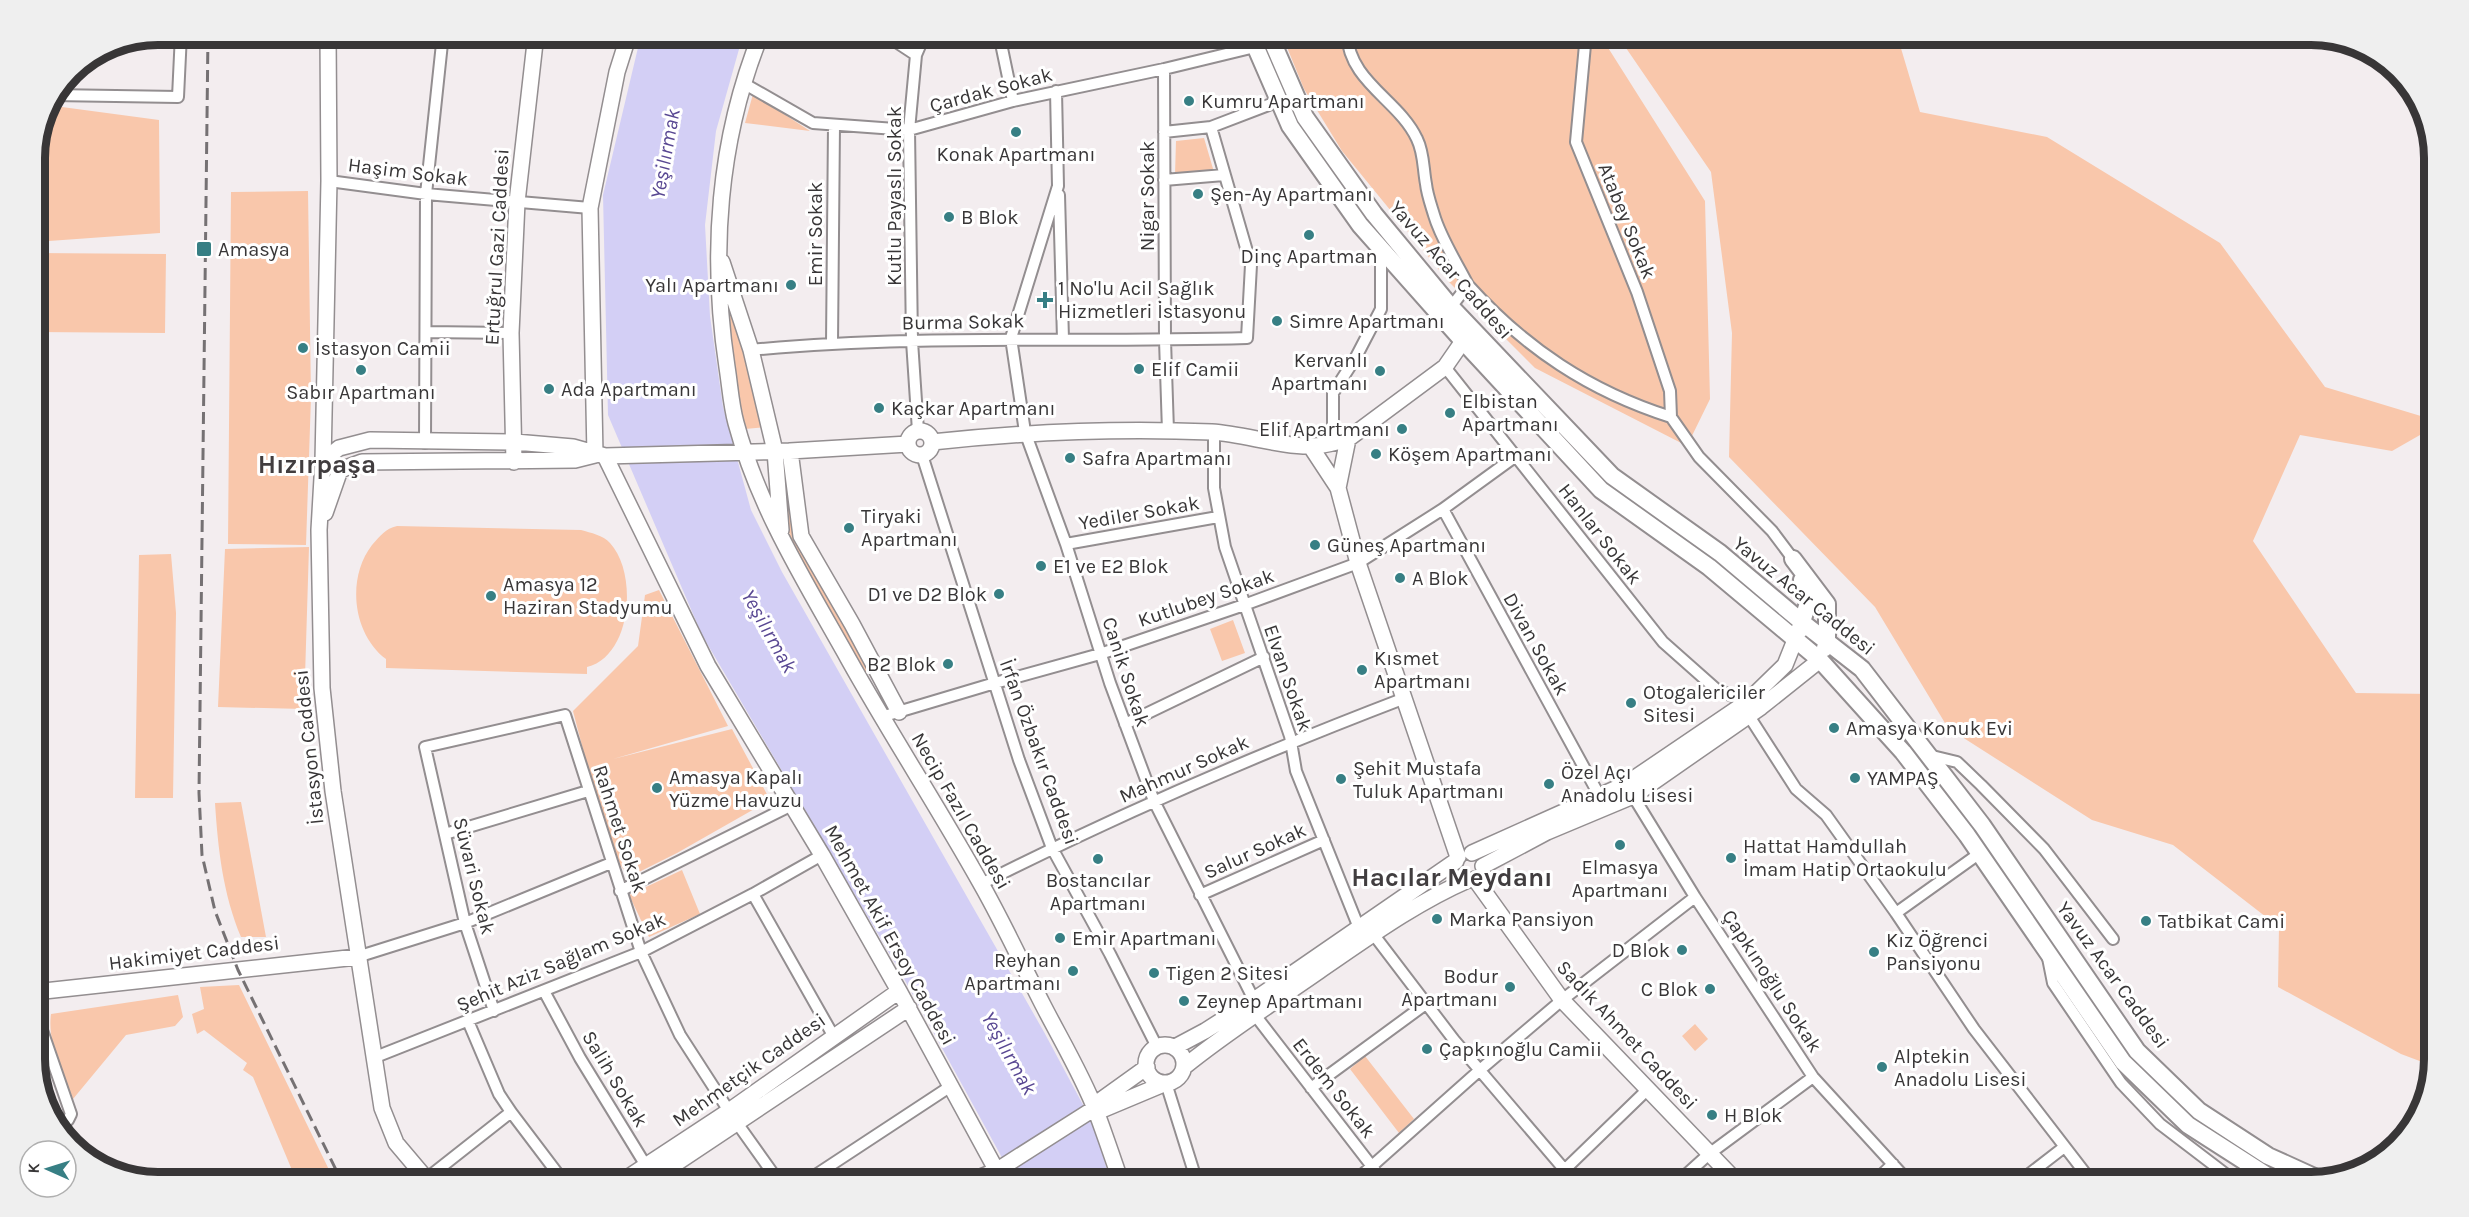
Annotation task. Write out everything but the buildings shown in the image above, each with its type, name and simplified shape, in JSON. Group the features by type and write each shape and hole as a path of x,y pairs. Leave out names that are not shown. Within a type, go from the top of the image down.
{"main road":[{"name":"Yavuz Acar Caddesi","path":"1254,45 1290,126 1360,225 1463,341 1601,490 1709,567 1821,660 1903,752 1980,853 2123,1062 2188,1125 2261,1172"},
{"name":"Yavuz Acar Caddesi","path":"1274,45 1305,117 1374,214 1451,307 1612,476 1720,553 1862,669 1982,825 2137,1051 2199,1111 2268,1156 2303,1172"},
{"path":"1793,560 1810,597 1803,623 1795,640"},
{"path":"1793,560 1827,604 1827,642 1821,660"}],"street":[{"path":"64,95 178,97 180,45"},
{"path":"319,45 320,152 329,181"},
{"path":"323,461 329,181 328,45"},
{"path":"425,442 426,194 442,45"},
{"name":"Ertuğrul Gazi Caddesi","path":"514,462 511,333 517,202 535,45"},
{"path":"604,456 590,208 617,72 626,45"},
{"name":"Necip Fazıl Caddesi","path":"757,45 743,83 727,151 721,192 718,287 722,338 741,451 782,540 881,717 981,884 1092,1110 1117,1172"},
{"path":"901,45 916,55"},
{"name":"Kutlu Payaslı Sokak","path":"918,431 912,341 909,130 916,55 920,45"},
{"path":"1001,45 1013,100"},
{"name":"Çardak Sokak","path":"743,83 813,123 909,130 1013,100 1164,69 1239,45"},
{"path":"1349,45 1352,57 1367,82 1402,114 1417,138 1424,157 1426,185 1435,218 1467,285 1490,310 1528,344 1577,378 1671,417"},
{"name":"Atabey Sokak","path":"1585,45 1576,142 1636,292 1670,391 1671,417 1699,458 1772,531 1793,560"},
{"name":"Nigar Sokak","path":"1164,69 1165,340 1168,431"},
{"path":"1056,91 1063,339"},
{"path":"1164,132 1211,127 1279,101"},
{"name":"Emir Sokak","path":"832,343 834,125"},
{"name":"Burma Sokak","path":"751,350 832,343 1011,338 1165,340 1247,338 1251,265 1211,127"},
{"path":"1164,180 1224,175"},
{"name":"Haşim Sokak","path":"329,181 426,194 590,208"},
{"path":"1011,338 1058,186"},
{"path":"1333,443 1333,393 1356,357 1381,309 1381,248"},
{"path":"719,253 782,451"},
{"path":"1451,307 1467,285"},
{"path":"426,332 511,333"},
{"name":"Canik Sokak","path":"1011,338 1025,432 1066,544 1100,654 1125,724 1154,801 1255,1007"},
{"path":"932,442 1025,432 1168,431 1214,432 1311,447 1333,443 1348,439 1445,367 1463,341"},
{"name":"Hanlar Sokak","path":"1445,367 1663,642 1716,689 1748,709"},
{"path":"918,431 929,435 932,442 931,449 922,455 914,454 908,444 911,434 918,431"},
{"name":"Elvan Sokak","path":"1214,432 1214,488 1225,547 1291,742 1296,771 1359,928"},
{"path":"1338,488 1348,439"},
{"path":"323,461 339,448 370,440 515,442 573,447 604,456"},
{"path":"319,531 340,470 362,462 575,460 604,456 782,451 908,444"},
{"path":"1311,447 1338,488 1358,563 1450,828 1464,856"},
{"name":"Necip Fazıl Caddesi","path":"782,451 782,540"},
{"name":"Necip Fazıl Caddesi","path":"782,451 801,536 899,712"},
{"name":"İrfan Özbakır Caddesi","path":"922,455 1019,760 1052,848 1106,946 1157,1047"},
{"name":"Mehmet Akif Ersoy Caddesi","path":"604,456 708,666 822,855 909,1008 994,1172"},
{"name":"Kutlubey Sokak","path":"881,717 1100,654 1358,563 1443,509 1516,456"},
{"name":"İstasyon Caddesi","path":"323,461 319,531 322,688 333,792 381,1108 396,1143 421,1172"},
{"name":"Divan Sokak","path":"1443,509 1599,795"},
{"name":"Yediler Sokak","path":"1066,544 1218,517"},
{"path":"1748,709 1785,665 1795,640"},
{"path":"1125,724 1263,657"},
{"path":"1175,1047 1255,1007 1446,890 1547,832 1629,790 1821,660"},
{"name":"Mahmur Sokak","path":"981,884 1154,801 1291,742 1405,698"},
{"path":"1748,709 1796,789 1826,815 1896,913 1974,1029 2083,1172"},
{"name":"Süvari Sokak","path":"494,1011 465,923 425,747 565,716"},
{"name":"Rahmet Sokak","path":"565,716 641,952 680,1035 772,1172"},
{"path":"1928,755 1957,762 1981,785 2044,849 2113,939"},
{"path":"1092,1110 1104,1109 1178,1078 1184,1067 1255,1007 1359,928 1464,856 1599,795 1629,790"},
{"name":"Çapkınoğlu Sokak","path":"1629,790 1695,897 1813,1077 1900,1172"},
{"path":"445,834 588,791"},
{"path":"620,891 792,806"},
{"name":"Salur Sokak","path":"1200,896 1324,840"},
{"path":"1896,913 1980,853"},
{"name":"Şehit Aziz Sağlam Sokak","path":"373,1058 641,952 822,855"},
{"path":"1464,856 1479,856 1475,875 1458,875 1455,866 1464,856"},
{"path":"357,957 465,923 611,863"},
{"name":"Sadık Ahmet Caddesi","path":"1475,875 1562,1000 1727,1172"},
{"path":"753,894 834,1037"},
{"path":"1365,1172 1562,1000 1695,897"},
{"path":"1374,934 1454,1040 1565,1170 1647,1090"},
{"path":"2047,952 2053,983 2121,1083 2160,1124 2223,1172"},
{"name":"Hakimiyet Caddesi","path":"45,991 357,957"},
{"name":"Salih Sokak","path":"544,991 580,1058 649,1172"},
{"name":"Mehmetçik Caddesi","path":"659,1172 834,1037 899,991"},
{"path":"1311,1088 1427,1003"},
{"name":"Erdem Sokak","path":"1255,1007 1311,1088 1376,1172"},
{"name":"Mehmetçik Caddesi","path":"733,1117 909,1008"},
{"path":"468,1021 499,1094 556,1172"},
{"path":"45,1040 70,1114 68,1120 64,1122"},
{"path":"1166,1083 1151,1077 1147,1067 1149,1053 1157,1047 1166,1045 1175,1047 1182,1056 1184,1067"},
{"path":"1002,1172 1092,1110 1101,1100 1147,1067"},
{"path":"1689,1172 1708,1154 1813,1077"},
{"path":"1166,1083 1194,1172"},
{"path":"820,1172 951,1086"},
{"path":"438,1172 511,1112"},
{"path":"2032,1172 2063,1148"},
{"path":"1885,1172 1893,1164"}],"shaded area":[{"path":"1286,45 1606,45 1705,201 1710,399 1687,446 1535,368 1449,282 1342,151 1304,89"},
{"path":"1626,45 1900,45 1920,112 2047,137 2220,243 2325,387 2424,417 2424,433 2392,451 2300,435 2253,541 2356,693 2424,694 2424,1063 2401,1054 2278,987 2279,927 2173,845 2092,820 1948,728 1875,607 1729,457 1732,333 1711,172"},
{"path":"753,94 810,131 745,123"},
{"path":"58,106 159,120 160,233 45,241 45,150 51,121"},
{"path":"1204,138 1214,172 1175,175 1176,141"},
{"path":"308,191 311,397 306,545 228,544 231,192"},
{"path":"45,253 166,254 165,333 45,332"},
{"path":"725,288 767,427 745,429 728,346"},
{"path":"780,467 788,467 799,549 872,670 864,674 794,551 789,532"},
{"name":"Amasya 12 Haziran Stadyumu","path":"397,526 581,530 604,538 619,556 625,573 627,593 626,612 614,647 602,660 587,667 587,674 386,668 386,659 366,635 360,621 356,589 364,559 372,545 386,531"},
{"path":"309,547 304,709 218,707 225,549"},
{"path":"171,554 176,613 173,798 135,798 139,555"},
{"path":"659,590 728,726 613,759 732,729 770,800 677,853 637,873 627,873 620,865 587,765 573,711 638,646 645,595"},
{"path":"1233,620 1245,653 1222,661 1210,629"},
{"path":"241,802 266,937 241,937 222,871 215,803"},
{"path":"682,870 700,914 649,937 629,895"},
{"path":"239,985 330,1172 293,1172 253,1077 243,1070 247,1063 204,1030 197,1034 192,1014 204,1009 200,987"},
{"path":"178,995 183,1017 175,1026 126,1035 73,1099 51,1036 51,1014"},
{"path":"1695,1024 1708,1039 1695,1051 1682,1036"},
{"path":"1365,1056 1414,1119 1399,1133 1350,1069"}],"water":[{"name":"Yeşilırmak","path":"639,45 740,45 716,131 705,225 710,316 723,407 751,510 782,572 1044,1032 1096,1129 1107,1172 1009,1172 902,975 702,635 608,415 603,195"}],"railway":[{"path":"208,45 199,793 202,855 215,911 238,970 337,1172"}],"place":[{"name":"Kumru Apartmanı","path":"1189,101"},
{"name":"Konak Apartmanı","path":"1016,132"},
{"name":"Şen-Ay Apartmanı","path":"1198,194"},
{"name":"B Blok","path":"949,217"},
{"name":"Dinç Apartman","path":"1309,235"},
{"name":"Amasya","path":"204,249"},
{"name":"Yalı Apartmanı","path":"791,285"},
{"name":"1 No'lu Acil Sağlık Hizmetleri İstasyonu","path":"1045,300"},
{"name":"Simre Apartmanı","path":"1277,321"},
{"name":"İstasyon Camii","path":"303,348"},
{"name":"Elif Camii","path":"1139,369"},
{"name":"Sabır Apartmanı","path":"361,370"},
{"name":"Kervanlı Apartmanı","path":"1380,371"},
{"name":"Ada Apartmanı","path":"549,389"},
{"name":"Kaçkar Apartmanı","path":"879,408"},
{"name":"Elbistan Apartmanı","path":"1450,413"},
{"name":"Elif Apartmanı","path":"1402,429"},
{"name":"Köşem Apartmanı","path":"1376,454"},
{"name":"Safra Apartmanı","path":"1070,458"},
{"name":"Tiryaki Apartmanı","path":"849,528"},
{"name":"Güneş Apartmanı","path":"1315,545"},
{"name":"E1 ve E2 Blok","path":"1041,566"},
{"name":"A Blok","path":"1400,578"},
{"name":"D1 ve D2 Blok","path":"999,594"},
{"name":"Amasya 12 Haziran Stadyumu","path":"491,596"},
{"name":"B2 Blok","path":"948,664"},
{"name":"Kısmet Apartmanı","path":"1362,670"},
{"name":"Otogalericiler Sitesi","path":"1631,703"},
{"name":"Amasya Konuk Evi","path":"1834,728"},
{"name":"YAMPAŞ","path":"1855,778"},
{"name":"Şehit Mustafa Tuluk Apartmanı","path":"1341,779"},
{"name":"Özel Açı Anadolu Lisesi","path":"1549,784"},
{"name":"Amasya Kapalı Yüzme Havuzu","path":"657,788"},
{"name":"Elmasya Apartmanı","path":"1620,845"},
{"name":"Hattat Hamdullah İmam Hatip Ortaokulu","path":"1731,858"},
{"name":"Bostancılar Apartmanı","path":"1098,859"},
{"name":"Marka Pansiyon","path":"1437,919"},
{"name":"Tatbikat Cami","path":"2146,921"},
{"name":"Emir Apartmanı","path":"1060,938"},
{"name":"D Blok","path":"1682,950"},
{"name":"Kız Öğrenci Pansiyonu","path":"1874,952"},
{"name":"Reyhan Apartmanı","path":"1073,971"},
{"name":"Tigen 2 Sitesi","path":"1154,973"},
{"name":"Bodur Apartmanı","path":"1510,987"},
{"name":"C Blok","path":"1710,989"},
{"name":"Zeynep Apartmanı","path":"1184,1001"},
{"name":"Çapkınoğlu Camii","path":"1427,1049"},
{"name":"Alptekin Anadolu Lisesi","path":"1882,1067"},
{"name":"H Blok","path":"1712,1115"}],"district":[{"name":"Hızırpaşa","path":"317,464"},
{"name":"Hacılar Meydanı","path":"1452,877"}]}
